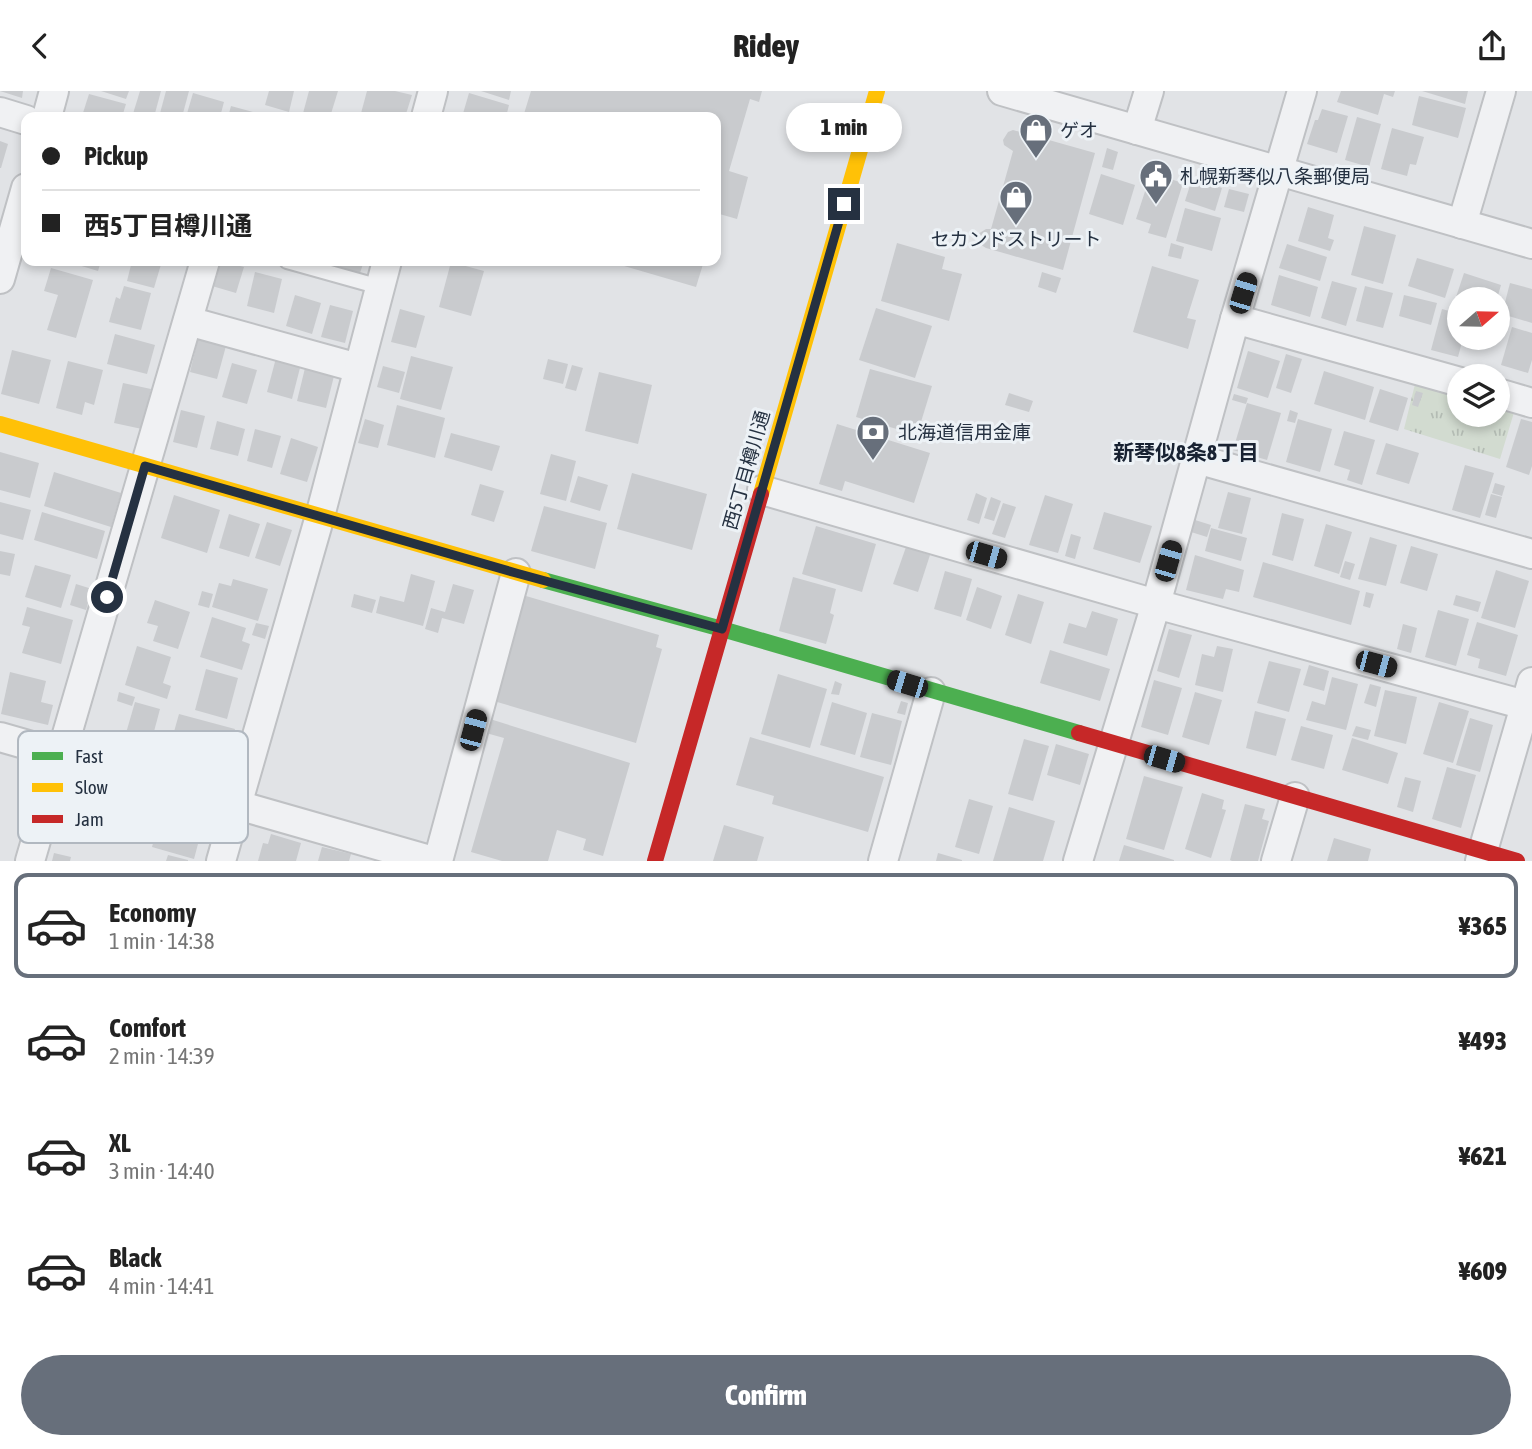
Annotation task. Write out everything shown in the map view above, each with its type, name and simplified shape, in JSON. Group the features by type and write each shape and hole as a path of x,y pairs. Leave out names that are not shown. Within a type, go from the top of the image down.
{"street":[{"path":"48,112 54,91"},
{"path":"427,112 433,91"},
{"name":"西5丁目樽川通","path":"656,861 877,91"},
{"path":"1002,91 1532,244"},
{"path":"1137,130 1149,91"},
{"path":"1078,861 1156,604 1302,91"},
{"path":"1462,224 1500,91"},
{"path":"0,112 21,118"},
{"path":"1,269 21,204"},
{"path":"67,731 204,266"},
{"path":"248,767 320,516 384,274"},
{"path":"1235,319 1447,378"},
{"path":"188,321 358,367"},
{"path":"1510,397 1532,403"},
{"path":"0,424 516,573 722,629 1295,797 1481,856 1517,861"},
{"path":"1197,460 1532,554"},
{"path":"762,490 1156,604 1529,693 1481,856"},
{"path":"248,808 435,861 516,573"},
{"path":"883,861 931,692"},
{"path":"0,737 18,742"},
{"path":"1276,861 1295,797"},
{"path":"30,861 35,843"},
{"path":"221,861 226,843"}],"lane":[{"path":"324,266 384,274"}],"green space":[{"path":"1416,380 1447,389 1447,427 1510,427 1500,459 1404,429"},
{"path":"1510,408 1515,409 1510,426"}],"building":[{"path":"0,91 23,91 22,98"},
{"path":"101,91 129,91 126,99"},
{"path":"140,91 161,91 155,112 134,112"},
{"path":"166,91 189,91 183,112 160,112"},
{"path":"269,91 294,91 289,112 265,105"},
{"path":"309,91 338,91 332,112 303,112"},
{"path":"367,91 395,91 412,95 407,112 361,112"},
{"path":"481,91 511,91 509,100"},
{"path":"531,91 762,91 759,102 750,99 729,171 748,177 737,219 721,214 721,112 525,112"},
{"path":"1341,91 1395,91 1393,97 1384,94 1378,115 1337,102"},
{"path":"1422,91 1468,91 1465,104"},
{"path":"193,93 224,102 221,112 187,112"},
{"path":"469,93 509,105 507,112 463,112"},
{"path":"89,94 126,104 124,112 83,112"},
{"path":"1419,96 1466,108 1458,138 1412,125"},
{"path":"231,106 253,112 229,112"},
{"path":"1322,109 1348,116 1337,153 1307,144 1315,120 1318,120"},
{"path":"1357,117 1381,124 1369,167 1345,160"},
{"path":"1392,128 1424,137 1416,165 1410,164 1407,176 1381,169"},
{"path":"1013,130 1095,153 1063,270 986,248 978,243 978,234 991,229 1013,151 1004,145 1003,140 1008,132"},
{"path":"0,141 8,144 1,168 0,168"},
{"path":"1107,148 1118,152 1113,170 1102,167"},
{"path":"1151,173 1183,183 1166,238 1148,233 1151,224 1136,219"},
{"path":"1101,174 1135,185 1123,225 1089,214"},
{"path":"1192,179 1222,188 1215,211 1185,201"},
{"path":"1229,189 1249,194 1244,212 1224,207"},
{"path":"1308,207 1334,215 1328,238 1334,240 1330,251 1298,241"},
{"path":"1185,208 1221,218 1212,251 1176,241"},
{"path":"1364,226 1396,235 1383,284 1351,275"},
{"path":"897,243 945,257 942,269 962,274 949,321 881,301"},
{"path":"1171,243 1184,247 1181,259 1168,256"},
{"path":"1287,244 1327,257 1320,281 1279,268"},
{"path":"1417,258 1454,269 1445,298 1408,286"},
{"path":"82,266 100,266 98,271"},
{"path":"131,266 161,266 154,288 127,281"},
{"path":"218,266 244,267 236,293 212,286"},
{"path":"337,266 362,266 360,273"},
{"path":"450,266 466,266 484,271 471,316 439,307"},
{"path":"624,266 702,266 696,287"},
{"path":"1152,266 1199,280 1187,318 1196,320 1188,349 1133,332"},
{"path":"51,268 93,280 76,338 47,330 58,295 44,291"},
{"path":"255,272 282,279 274,313 247,306"},
{"path":"1042,272 1061,278 1056,293 1038,287"},
{"path":"1464,273 1501,285 1500,287 1459,287"},
{"path":"1279,275 1318,287 1310,317 1271,305"},
{"path":"1332,281 1357,288 1346,326 1321,318"},
{"path":"1510,283 1532,289 1532,323 1510,316"},
{"path":"124,286 151,293 141,330 109,322 116,297 120,299"},
{"path":"1365,286 1393,293 1383,328 1356,321"},
{"path":"295,295 321,303 312,334 286,326"},
{"path":"1404,295 1437,303 1431,325 1399,316"},
{"path":"330,305 353,311 345,343 321,337"},
{"path":"876,308 932,326 915,378 859,360"},
{"path":"400,309 425,316 416,348 391,342"},
{"path":"1442,309 1447,310 1447,350 1460,350 1458,357 1431,350"},
{"path":"1512,327 1532,333 1532,360 1528,373 1510,368 1510,364 1501,364 1505,350 1510,350"},
{"path":"115,334 155,345 147,374 107,364"},
{"path":"198,339 226,346 217,379 190,372"},
{"path":"12,350 51,360 39,404 1,394"},
{"path":"1248,351 1280,361 1268,398 1237,388"},
{"path":"1286,354 1302,359 1291,393 1276,388"},
{"path":"411,356 453,367 441,410 400,399"},
{"path":"276,358 301,364 292,399 267,392"},
{"path":"548,359 568,364 563,384 543,379"},
{"path":"68,361 103,370 94,405 85,402 82,415 56,408"},
{"path":"232,363 257,370 247,404 222,397"},
{"path":"572,365 583,368 576,391 565,388"},
{"path":"383,366 405,372 399,393 377,387"},
{"path":"305,368 334,376 326,408 297,401"},
{"path":"870,369 932,386 917,435 856,417"},
{"path":"1324,371 1374,387 1365,420 1314,404"},
{"path":"599,372 652,385 638,444 585,431"},
{"path":"123,383 151,389 142,429 114,423"},
{"path":"1380,389 1408,398 1398,431 1369,422"},
{"path":"1416,391 1423,393 1418,407 1412,405"},
{"path":"1009,393 1033,401 1029,412 1005,405"},
{"path":"1234,394 1248,398 1246,404 1232,400"},
{"path":"1247,403 1281,413 1267,460 1233,450"},
{"path":"397,405 445,418 435,458 387,445"},
{"path":"181,410 205,416 197,448 173,442"},
{"path":"1290,410 1298,413 1295,423 1287,421"},
{"path":"365,419 384,425 378,448 358,443"},
{"path":"1298,419 1332,429 1320,472 1286,462"},
{"path":"1521,419 1532,422 1532,466 1529,475 1506,467"},
{"path":"217,421 245,429 238,456 210,449"},
{"path":"837,424 930,453 914,503 845,481 842,491 819,484"},
{"path":"255,429 281,436 272,468 247,461"},
{"path":"1344,431 1375,440 1362,485 1347,480 1350,470 1334,465"},
{"path":"451,433 500,446 492,471 444,457"},
{"path":"291,438 318,447 307,482 280,474"},
{"path":"1386,443 1419,453 1409,484 1376,474"},
{"path":"0,452 39,463 30,498 0,490"},
{"path":"551,454 576,461 566,501 540,494"},
{"path":"1465,465 1494,473 1480,518 1452,510"},
{"path":"54,472 121,493 111,527 44,506"},
{"path":"632,473 707,494 692,550 617,529"},
{"path":"578,476 608,485 600,511 570,502"},
{"path":"1495,483 1505,486 1502,496 1492,493"},
{"path":"480,484 504,491 494,522 471,515"},
{"path":"1228,492 1251,498 1242,534 1218,528"},
{"path":"976,493 987,498 979,524 967,520"},
{"path":"1491,494 1502,497 1496,518 1485,515"},
{"path":"174,495 220,510 207,553 161,538"},
{"path":"1045,495 1073,504 1058,553 1029,545"},
{"path":"991,497 1001,501 994,521 984,518"},
{"path":"0,502 31,510 23,540 0,534"},
{"path":"1003,503 1016,507 1005,538 992,534"},
{"path":"544,506 607,523 595,569 531,551"},
{"path":"42,512 105,531 97,559 34,540"},
{"path":"1104,512 1152,526 1140,563 1093,549"},
{"path":"1282,513 1304,519 1293,561 1272,555"},
{"path":"229,514 260,524 249,557 219,548"},
{"path":"1195,520 1211,525 1207,537 1191,532"},
{"path":"267,522 292,530 280,566 255,558"},
{"path":"1326,524 1352,532 1339,574 1314,566"},
{"path":"816,526 876,544 862,592 802,574"},
{"path":"1211,528 1247,538 1241,561 1205,551"},
{"path":"1071,534 1081,537 1075,559 1065,556"},
{"path":"1370,537 1397,545 1386,586 1358,579"},
{"path":"1411,546 1438,554 1427,591 1400,583"},
{"path":"906,547 930,555 918,592 893,584"},
{"path":"0,551 15,554 10,576 0,574"},
{"path":"1195,555 1244,570 1239,592 1226,589 1223,599 1186,590"},
{"path":"1345,561 1355,564 1350,580 1340,577"},
{"path":"1263,562 1360,591 1351,625 1253,597"},
{"path":"35,565 71,575 61,608 25,597"},
{"path":"1496,570 1529,581 1515,628 1481,618"},
{"path":"945,571 972,579 961,617 934,609"},
{"path":"411,574 435,581 423,626 376,613 380,596 404,602"},
{"path":"793,577 836,589 830,613 834,615 826,644 779,631"},
{"path":"233,579 268,589 258,621 212,607 219,583 231,586"},
{"path":"76,584 92,589 86,610 70,605"},
{"path":"453,584 474,590 464,624 442,618 438,633 425,629 431,608 445,612"},
{"path":"977,587 1002,596 991,629 966,620"},
{"path":"202,591 213,594 209,608 198,605"},
{"path":"1366,592 1374,594 1370,608 1363,606"},
{"path":"354,594 376,600 372,613 351,607"},
{"path":"1018,594 1044,602 1031,644 1005,635"},
{"path":"1456,595 1481,602 1478,612 1453,605"},
{"path":"526,596 659,635 656,647 662,649 636,743 487,699 515,601"},
{"path":"155,600 190,612 178,649 153,641 158,626 147,623"},
{"path":"27,607 73,620 61,664 22,653 30,627 22,625"},
{"path":"1438,610 1469,619 1456,666 1425,657"},
{"path":"1092,611 1118,619 1107,656 1063,643 1069,623 1086,628"},
{"path":"212,617 246,628 242,641 250,644 242,670 200,657"},
{"path":"1477,622 1518,635 1506,676 1478,668 1480,659 1467,655"},
{"path":"256,623 269,626 265,639 252,635"},
{"path":"1403,624 1417,628 1411,653 1397,649"},
{"path":"1169,629 1192,635 1179,678 1157,671"},
{"path":"137,646 171,657 163,683 171,686 167,699 125,685"},
{"path":"1217,646 1233,649 1223,692 1195,685 1202,654 1214,657"},
{"path":"1050,650 1110,669 1100,701 1040,683"},
{"path":"1269,661 1301,669 1289,712 1257,703"},
{"path":"1309,665 1329,671 1324,691 1303,685"},
{"path":"206,669 238,678 227,719 195,710"},
{"path":"10,672 46,681 41,702 53,705 48,725 1,714"},
{"path":"778,674 827,689 810,748 761,734"},
{"path":"1332,677 1358,684 1346,730 1306,720 1312,701 1325,705"},
{"path":"1154,680 1182,688 1168,735 1141,727"},
{"path":"835,681 842,684 839,695 831,694"},
{"path":"1370,684 1381,687 1376,707 1364,703"},
{"path":"1385,690 1417,697 1406,744 1374,736"},
{"path":"119,692 135,697 132,706 117,701"},
{"path":"1195,692 1222,700 1209,745 1182,737"},
{"path":"901,701 908,703 905,715 897,713"},
{"path":"135,702 160,709 154,731 127,731"},
{"path":"832,702 867,713 855,755 820,745"},
{"path":"1439,702 1469,711 1453,763 1423,754"},
{"path":"1255,711 1286,719 1276,756 1246,748"},
{"path":"872,713 902,721 891,765 860,757"},
{"path":"179,714 235,729 234,731 174,731"},
{"path":"1470,718 1493,725 1480,772 1456,765"},
{"path":"490,719 630,763 603,856 583,850 586,839 557,830 548,861 502,861 471,852 504,738 486,733"},
{"path":"1301,726 1333,735 1324,769 1291,760"},
{"path":"1356,726 1371,730 1368,740 1352,736"},
{"path":"750,737 884,777 868,832 772,804 774,796 736,785"},
{"path":"1352,738 1398,753 1388,784 1342,770"},
{"path":"1024,739 1049,746 1033,801 1008,794"},
{"path":"1056,744 1089,754 1080,785 1047,775"},
{"path":"1447,767 1476,775 1461,828 1432,819"},
{"path":"1144,776 1183,787 1164,850 1126,839"},
{"path":"1405,777 1421,781 1413,812 1397,807"},
{"path":"1202,793 1224,800 1222,809 1226,810 1211,858 1185,849"},
{"path":"969,799 993,806 979,854 955,847"},
{"path":"1245,804 1265,809 1262,819 1269,821 1258,861 1232,861 1230,860"},
{"path":"1009,807 1055,821 1043,861 993,861"},
{"path":"724,825 764,837 757,861 713,861"},
{"path":"271,834 301,843 296,861 258,861 263,843 268,844"},
{"path":"1334,838 1371,849 1368,861 1327,861"},
{"path":"153,843 198,843 194,859 152,847"},
{"path":"1124,845 1174,860 1174,861 1119,861"},
{"path":"322,847 351,854 349,861 318,861"},
{"path":"54,853 71,857 70,861 52,861"},
{"path":"938,853 962,860 962,861 936,861"},
{"path":"168,855 188,860 188,861 166,861"}],"traffic: fast":[{"path":"543,580 1079,733"}],"traffic: slow":[{"path":"761,494 877,91"},
{"path":"0,424 543,580"}],"traffic: jam":[{"path":"655,861 761,494"},
{"path":"1079,733 1517,861"}],"place":[{"name":"ゲオ","path":"1036,160"},
{"name":"札幌新琴似八条郵便局","path":"1156,206"},
{"name":"セカンドストリート","path":"1016,227"},
{"name":"北海道信用金庫","path":"873,462"}],"district":[{"name":"新琴似8条8丁目","path":"1186,453"}],"route":[{"path":"107,597 145,466 516,573 722,629 844,204"}]}
